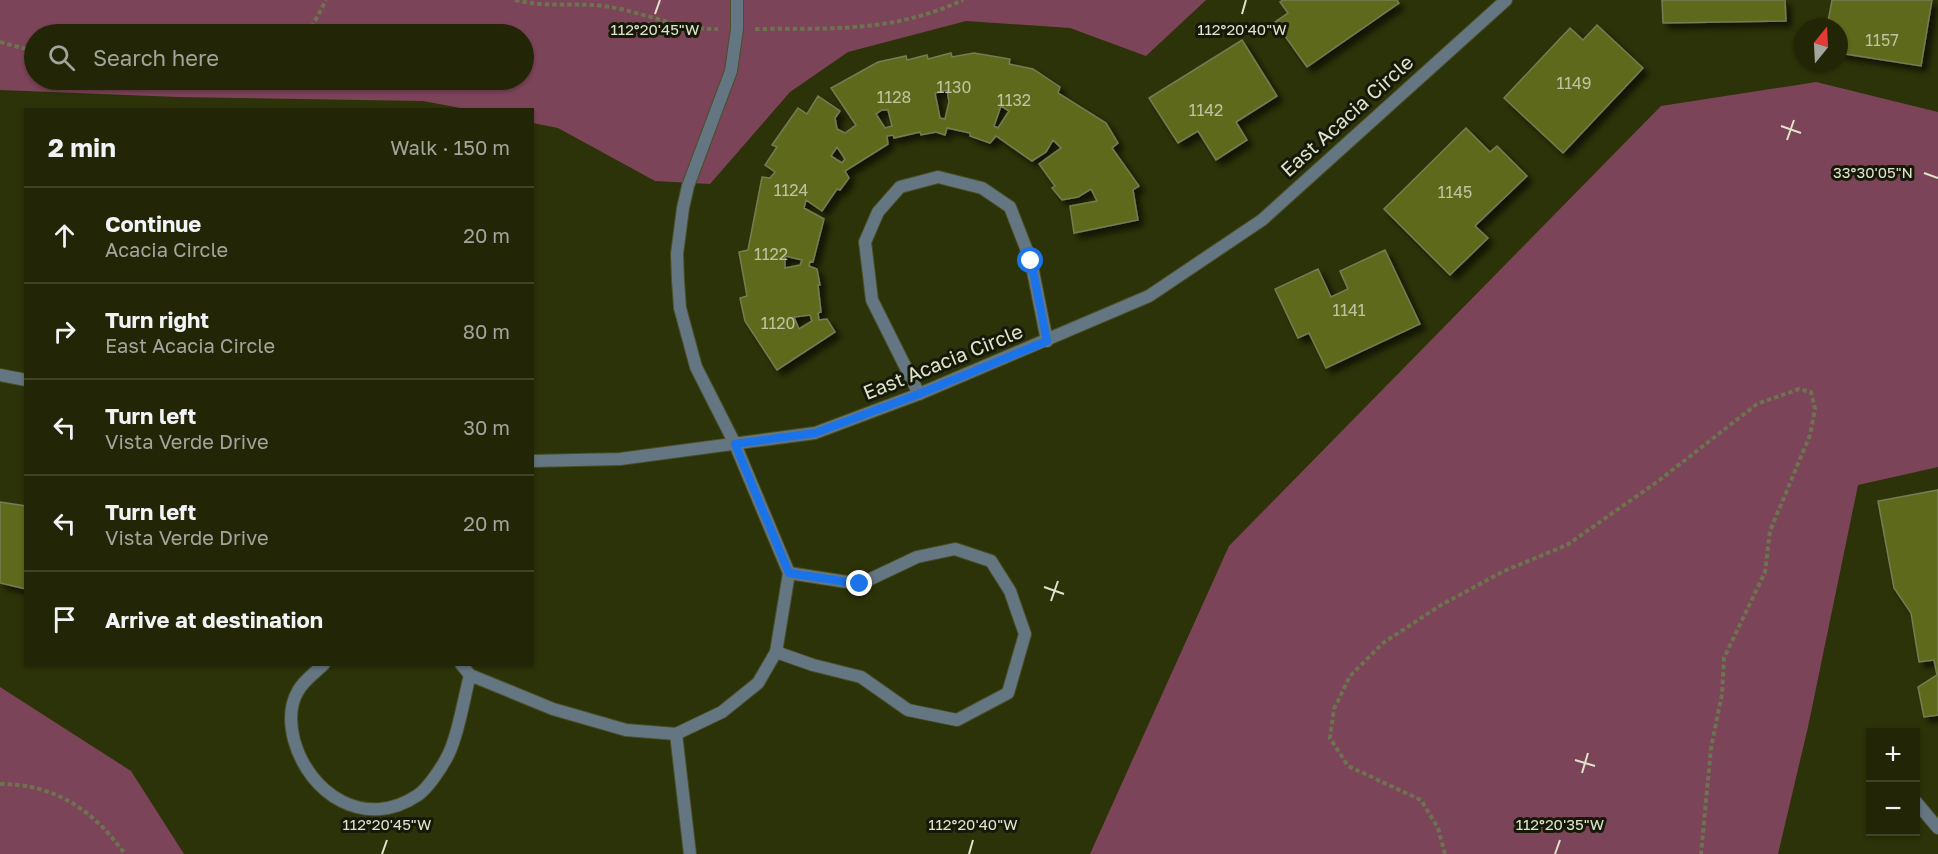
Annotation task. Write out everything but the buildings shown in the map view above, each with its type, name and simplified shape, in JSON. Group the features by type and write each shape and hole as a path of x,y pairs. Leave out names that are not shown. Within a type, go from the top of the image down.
{"street":[{"path":"463,666 470,675 553,709 626,730 675,734 722,712 758,683 776,652 789,573 735,444 696,367 680,308 677,254 688,186 731,71 737,29 737,0"},
{"name":"East Acacia Circle","path":"534,461 620,459 815,433 919,394 1149,296 1262,220 1506,0"},
{"path":"919,394 872,300 866,242 878,212 900,187 939,177 982,188 1010,207 1031,261 1047,341"},
{"path":"0,375 24,380"},
{"path":"776,652 813,665 861,677 908,710 957,720 1008,693 1025,634 1010,591 992,561 955,549 917,557 860,584 789,573"},
{"path":"322,666 298,691 290,723 300,759 315,783 340,801 364,809 391,807 419,795 447,758 470,675"},
{"path":"675,734 690,854"},
{"path":"1920,807 1938,828"}],"path":[{"path":"313,24 326,0"},
{"path":"0,42 24,48"},
{"path":"1445,854 1438,828 1421,800 1348,766 1330,738 1334,709 1350,676 1383,643 1441,605 1504,571 1567,545 1657,482 1757,404 1799,389 1811,392 1815,409 1810,435 1770,531 1765,572 1724,658 1722,694 1711,748 1701,854"},
{"path":"0,784 34,786 67,799 105,830 125,854"}],"shaded area":[{"path":"0,0 1206,0 1146,56 1070,28 966,21 848,52 790,92 710,184 655,181 558,128 534,123 534,108 461,108 423,101 178,97 0,90"},
{"path":"1816,82 1938,112 1938,467 1858,485 1808,727 1778,854 1090,854 1229,546 1661,106"},
{"path":"0,687 131,771 184,854 0,854"}],"route":[{"path":"860,584 789,573 735,444 815,433 919,394 1047,341 1031,261"}]}
